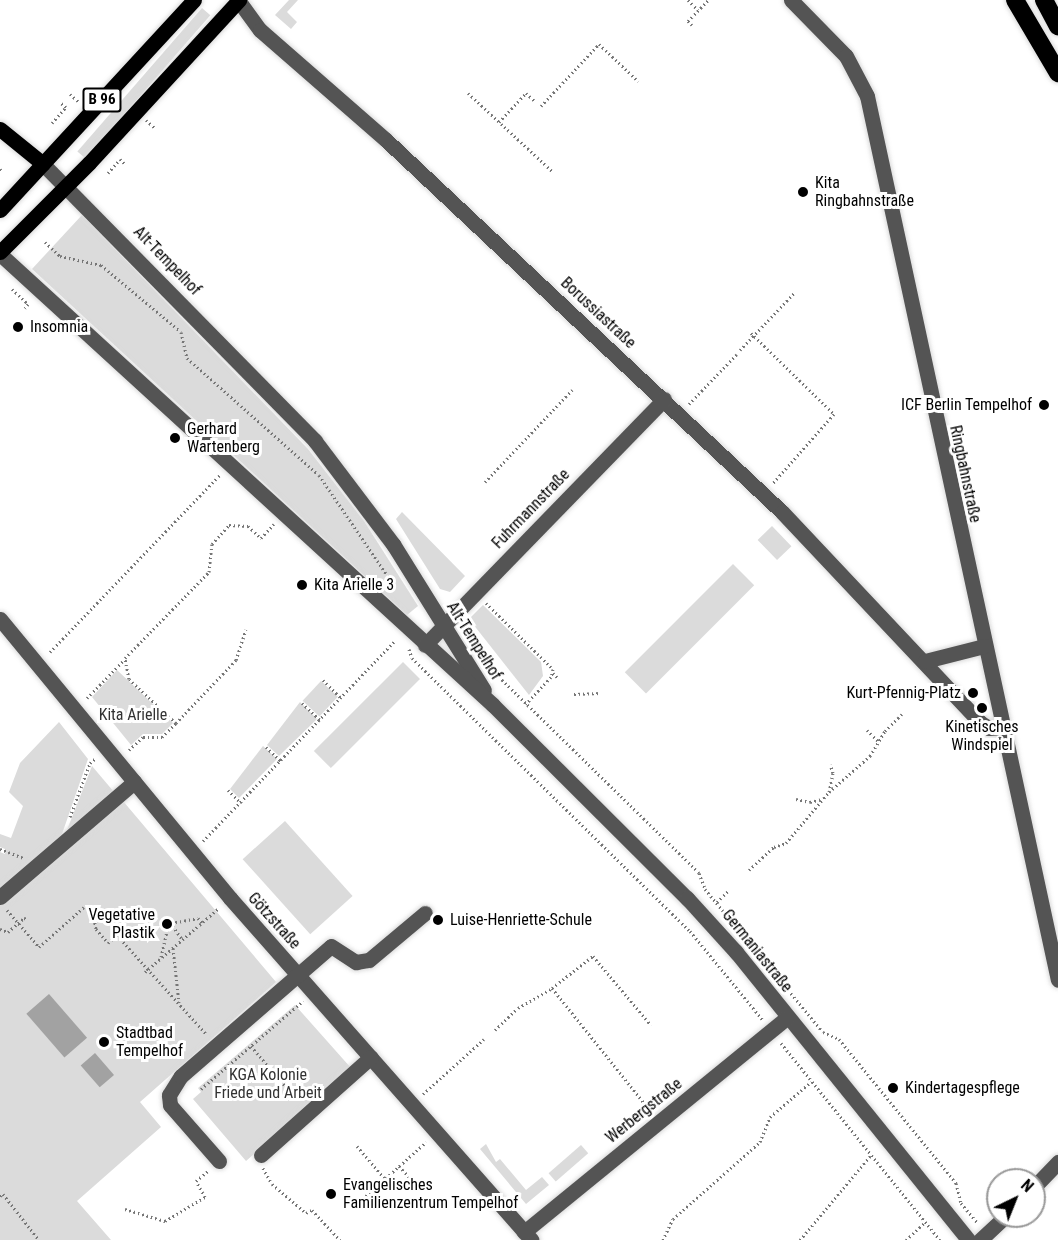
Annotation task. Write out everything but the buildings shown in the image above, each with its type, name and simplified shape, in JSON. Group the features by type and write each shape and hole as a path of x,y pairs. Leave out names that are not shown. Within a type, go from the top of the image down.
{"highway":[{"path":"1015,0 1058,73"},
{"path":"1044,0 1058,26"}],"main road":[{"name":"B 96","path":"0,210 194,0"},
{"name":"B 96","path":"0,253 239,0"},
{"name":"Alt-Tempelhof","path":"0,129 44,164"}],"street":[{"name":"Borussiastraße","path":"239,0 260,30 386,140 763,493 984,726 1003,727"},
{"name":"Ringbahnstraße","path":"791,0 846,56 867,96 1058,980"},
{"name":"Alt-Tempelhof","path":"44,164 315,441 376,518 494,705"},
{"name":"Alt-Tempelhof","path":"0,253 425,645 494,705"},
{"name":"Fuhrmannstraße","path":"425,645 664,399"},
{"name":"Götzstraße","path":"0,619 230,898 527,1236"},
{"path":"924,661 984,646"},
{"name":"Germaniastraße","path":"494,705 707,919 968,1240"},
{"path":"3,903 39,864 134,782"},
{"path":"219,1161 170,1105 169,1095 181,1076 331,946 356,962 369,960 425,913"},
{"name":"Werbergstraße","path":"527,1236 788,1017"},
{"path":"261,1155 370,1058"},
{"path":"1046,1174 1058,1162"},
{"path":"980,1240 993,1228"}],"path":[{"path":"688,0 698,10"},
{"path":"692,25 688,21 708,0"},
{"path":"541,106 599,45 638,81"},
{"path":"468,93 553,172"},
{"path":"499,122 526,93 535,101"},
{"path":"70,94 81,104"},
{"path":"52,123 66,107 61,103"},
{"path":"146,120 156,129"},
{"path":"108,172 120,159 124,163"},
{"path":"45,242 60,256 101,265 181,333 187,358 319,475 393,584"},
{"path":"12,289 28,304 25,308"},
{"path":"740,350 780,305 795,292"},
{"path":"752,335 834,414 763,493"},
{"path":"679,414 737,354"},
{"path":"486,482 572,390"},
{"path":"50,652 220,475"},
{"path":"87,698 208,572 212,544 229,525 248,526 261,538 274,524"},
{"path":"388,588 402,578"},
{"path":"482,600 558,678"},
{"path":"129,750 143,737 162,736 176,723 236,660 246,630"},
{"path":"203,842 395,641"},
{"path":"407,644 412,658 690,931 765,1023"},
{"path":"125,658 129,679 176,723"},
{"path":"482,658 699,873 705,889 823,1032 839,1039 956,1184 961,1203 975,1220"},
{"path":"526,704 553,672"},
{"path":"322,680 341,698"},
{"path":"574,694 601,693"},
{"path":"302,703 320,720"},
{"path":"749,870 774,848 786,843 829,792 846,781 879,742 885,731 902,714"},
{"path":"867,730 879,742"},
{"path":"266,747 281,761"},
{"path":"66,841 64,833 90,763 106,748"},
{"path":"829,792 833,773 830,764"},
{"path":"228,790 241,802"},
{"path":"796,799 810,802 823,799"},
{"path":"0,849 39,864"},
{"path":"717,902 728,891"},
{"path":"147,971 230,898"},
{"path":"3,903 39,947 84,907"},
{"path":"94,918 96,929 108,943 117,935 215,1045"},
{"path":"169,925 198,918 202,923"},
{"path":"0,929 8,932 18,923 28,919"},
{"path":"169,925 183,939"},
{"path":"161,958 169,925"},
{"path":"173,948 179,1004"},
{"path":"495,1030 518,1008 552,988 592,956 651,1025"},
{"path":"552,988 650,1109"},
{"path":"201,1089 313,992"},
{"path":"423,1094 484,1039"},
{"path":"779,1040 940,1240"},
{"path":"251,1046 297,1100"},
{"path":"663,1240 673,1219 760,1142 770,1118 812,1081"},
{"path":"358,1202 437,1133"},
{"path":"357,1146 385,1179"},
{"path":"261,1155 261,1164 272,1184 306,1213 312,1210 337,1239"},
{"path":"800,1240 871,1155"},
{"path":"125,1209 165,1221 205,1197 196,1181 219,1161"},
{"path":"399,1166 421,1190"},
{"path":"0,1197 3,1194 39,1240"},
{"path":"906,1240 925,1222"}],"green space":[{"path":"289,0 298,0 287,12 297,22 291,29 275,15"},
{"path":"202,8 210,15 86,159 77,151"},
{"path":"82,215 308,449 364,521 418,606 407,615 32,269"},
{"path":"402,512 465,576 450,592 440,589 396,519"},
{"path":"772,526 791,546 777,560 758,540"},
{"path":"733,564 754,585 646,693 625,672"},
{"path":"483,605 541,662 543,676 529,695 469,619"},
{"path":"403,662 420,679 331,768 314,751"},
{"name":"Kita Arielle","path":"117,670 173,723 162,734 143,734 131,745 92,697"},
{"path":"321,681 338,697 319,716 303,701"},
{"path":"300,702 317,719 279,756 267,745"},
{"path":"59,722 88,759 61,837 0,888 0,852 5,854 5,849 0,847 0,834 11,838 23,806 9,792 20,763"},
{"path":"263,746 277,759 239,798 230,789"},
{"path":"92,766 114,792 67,830"},
{"name":"Stadtbad Tempelhof","path":"123,801 276,982 140,1102 161,1127 77,1201 111,1240 0,1240 0,904"},
{"path":"285,821 353,896 310,934 243,859"},
{"name":"KGA Kolonie Friede und Arbeit","path":"295,1005 351,1068 246,1161 193,1099 201,1092 198,1088"},
{"path":"486,1144 496,1162 500,1159 526,1190 542,1177 549,1185 526,1204 480,1149"},
{"path":"581,1145 588,1153 556,1182 549,1173"}],"shaded area":[{"path":"49,994 87,1038 64,1057 26,1014"},
{"path":"95,1053 114,1075 100,1087 81,1065"}],"place":[{"name":"Kita Ringbahnstraße","path":"803,192"},
{"name":"Insomnia","path":"18,327"},
{"name":"ICF Berlin Tempelhof","path":"1044,405"},
{"name":"Gerhard Wartenberg","path":"175,438"},
{"name":"Kita Arielle 3","path":"302,585"},
{"name":"Kurt-Pfennig-Platz","path":"973,693"},
{"name":"Kinetisches Windspiel","path":"982,708"},
{"name":"Luise-Henriette-Schule","path":"438,920"},
{"name":"Vegetative Plastik","path":"167,924"},
{"name":"Stadtbad Tempelhof","path":"104,1042"},
{"name":"Kindertagespflege","path":"893,1088"},
{"name":"Evangelisches Familienzentrum Tempelhof","path":"331,1194"}]}
